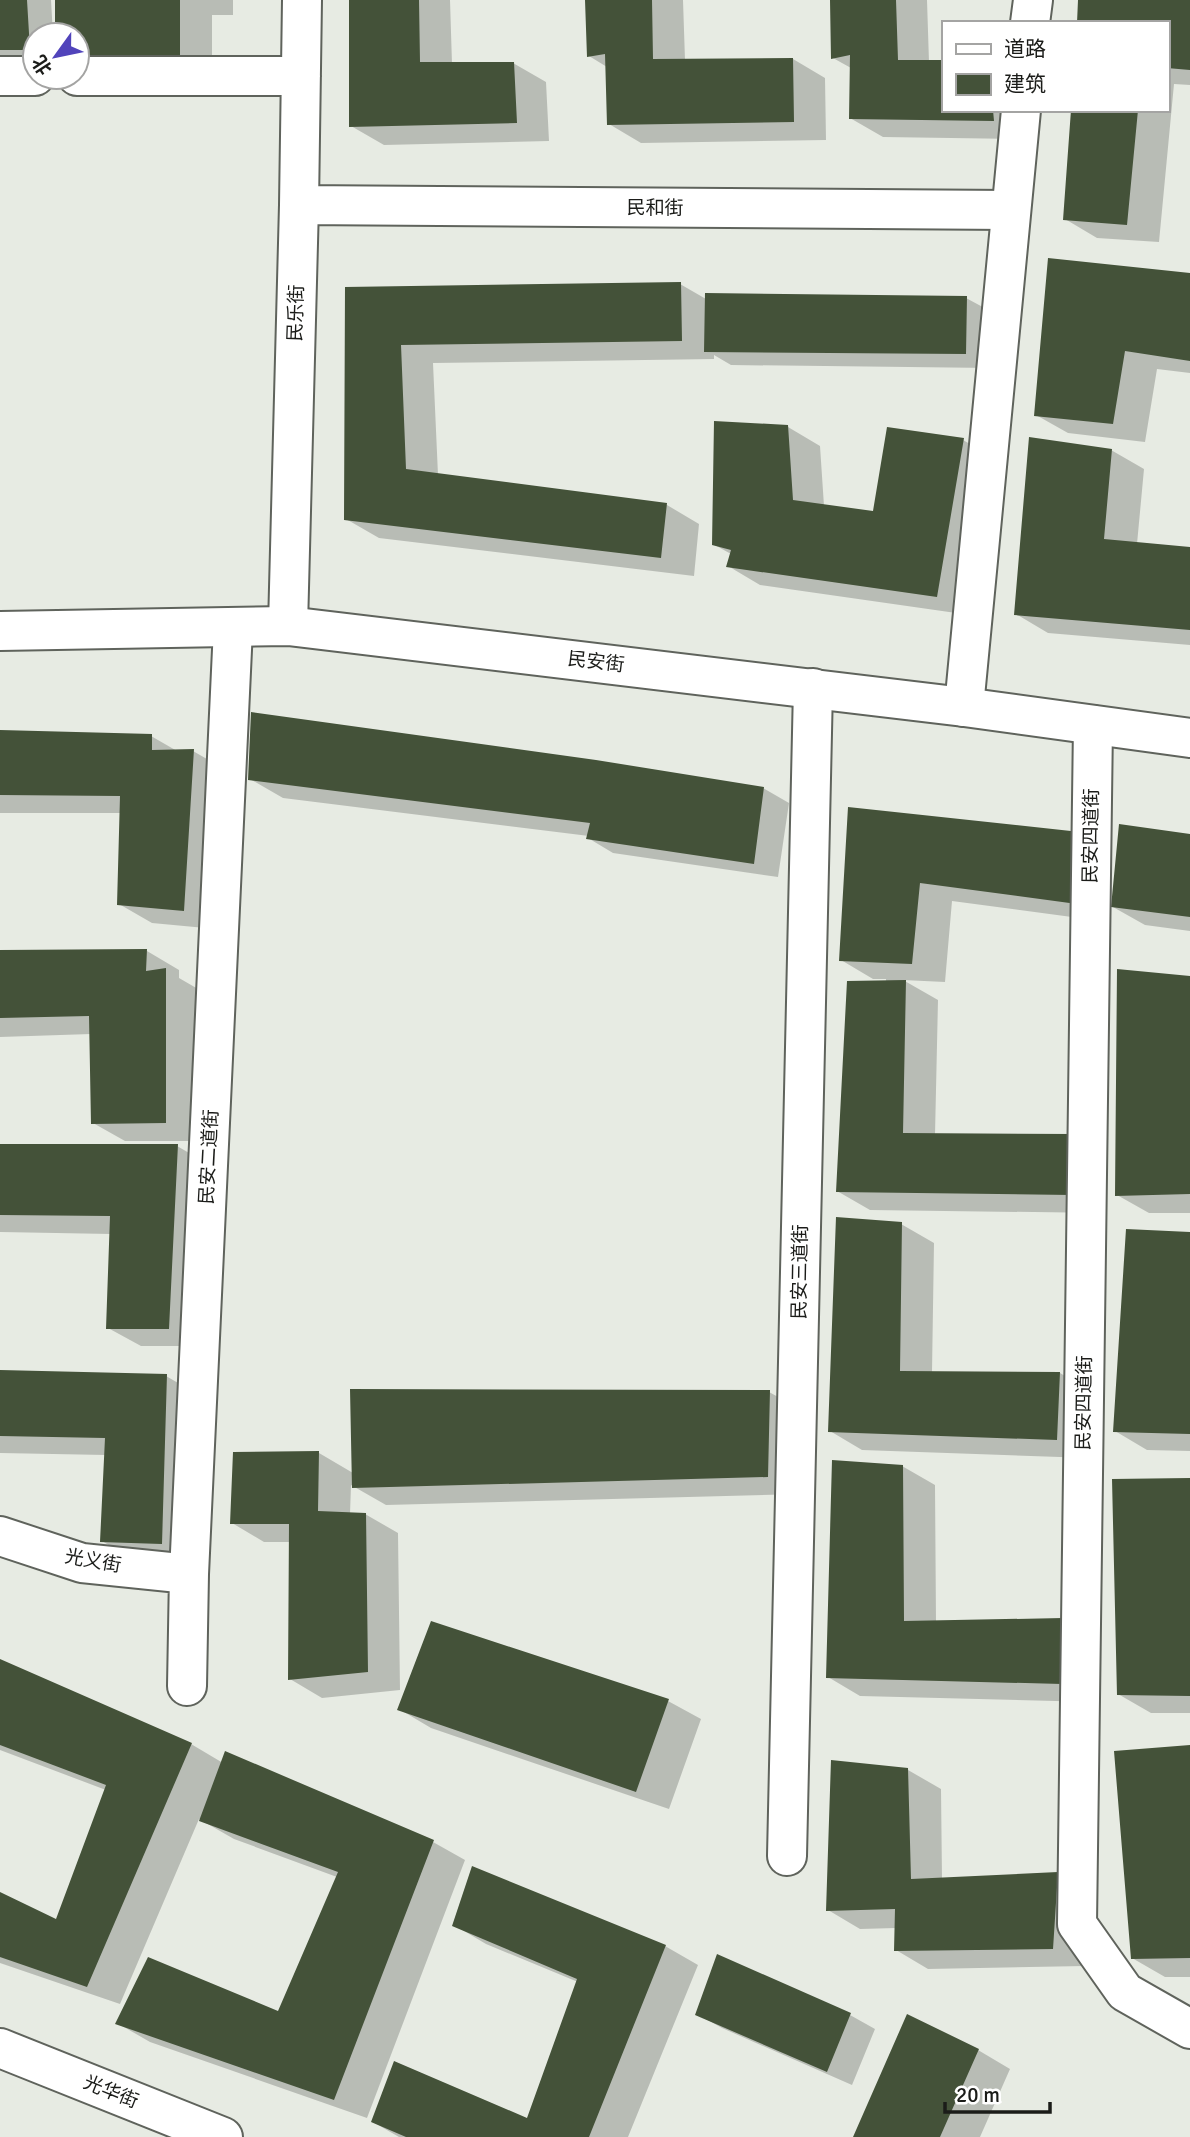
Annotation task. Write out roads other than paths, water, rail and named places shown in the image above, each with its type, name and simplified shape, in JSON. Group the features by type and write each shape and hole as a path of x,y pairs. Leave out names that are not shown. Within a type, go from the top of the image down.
{"street":[{"name":"民乐街","path":"288,626 302,0"},
{"path":"1030,21 1033,0"},
{"path":"0,76 21,76"},
{"path":"91,76 301,76"},
{"path":"964,706 1021,112"},
{"name":"民和街","path":"299,205 1011,209"},
{"name":"民安街","path":"0,631 288,626 964,706 1190,738"},
{"name":"民安二道街","path":"187,1686 233,628"},
{"name":"民安三道街","path":"788,1856 813,688"},
{"name":"民安四道街","path":"1093,725 1077,1923 1125,1992 1190,2029"},
{"name":"光义街","path":"0,1536 82,1563 190,1574"},
{"name":"光华街","path":"0,2048 223,2137"}]}
